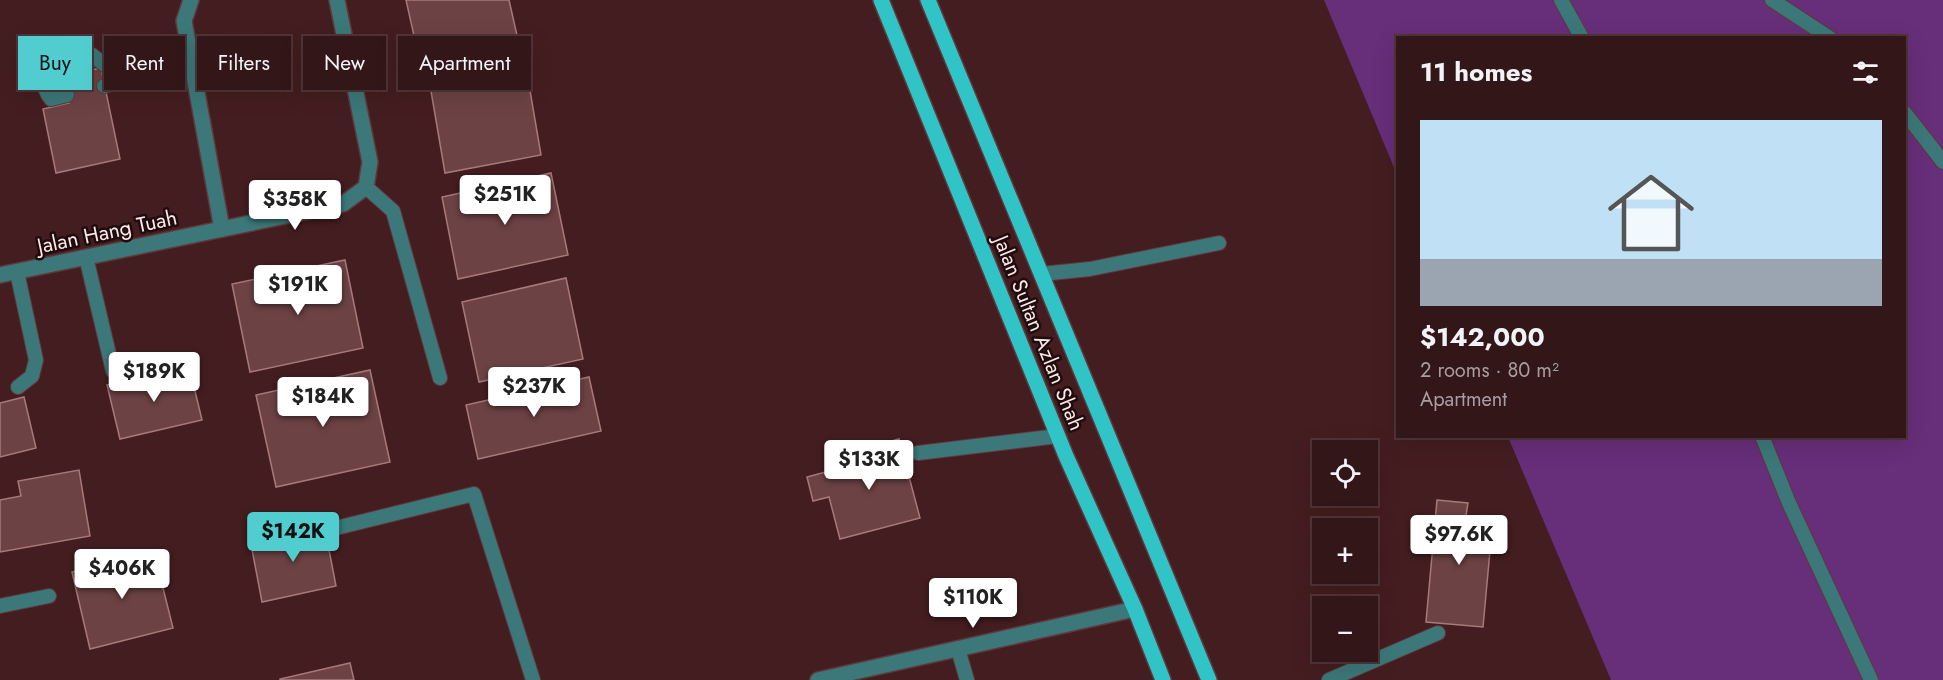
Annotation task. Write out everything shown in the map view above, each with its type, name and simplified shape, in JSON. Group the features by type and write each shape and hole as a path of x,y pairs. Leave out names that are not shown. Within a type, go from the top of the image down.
{"main road":[{"name":"Jalan Sultan Azlan Shah","path":"881,0 1058,436 1135,609 1163,680"},
{"name":"Jalan Sultan Azlan Shah","path":"927,0 1209,680"}],"street":[{"path":"191,0 184,21 222,229"},
{"path":"337,0 370,162 366,187"},
{"name":"Jalan Hang Tuah","path":"0,275 343,204 366,187"},
{"path":"818,680 1135,609"}],"lane":[{"path":"1561,0 1581,36"},
{"path":"1772,0 1827,36"},
{"path":"67,95 51,99 47,95 44,76 52,56 72,46 92,55 104,64"},
{"path":"185,63 191,61"},
{"path":"1906,114 1943,162"},
{"path":"366,187 393,211 440,378"},
{"path":"1041,274 1090,269 1219,243"},
{"path":"86,257 113,371"},
{"path":"17,272 36,360 32,376 18,387"},
{"path":"918,453 1058,436"},
{"path":"1763,438 1789,503 1871,680"},
{"path":"336,528 474,494 533,680"},
{"path":"0,606 49,596"},
{"path":"1329,680 1438,633"},
{"path":"958,649 967,680"}],"shaded area":[{"path":"1324,0 1943,0 1943,680 1611,680 1508,438 1906,438 1906,36 1396,36 1396,172"}],"building":[{"path":"406,0 509,0 517,36 414,36"},
{"path":"101,68 120,159 56,173 43,109 69,103 66,90 92,90 92,70"},
{"path":"530,90 541,155 445,173 431,91"},
{"path":"551,173 568,255 458,279 442,197"},
{"path":"345,260 363,348 250,372 232,284"},
{"path":"566,278 583,359 479,382 462,302"},
{"path":"189,366 202,420 120,439 107,385"},
{"path":"370,370 390,462 276,487 256,395"},
{"path":"589,377 601,431 478,459 466,405"},
{"path":"24,397 36,448 0,457 0,403"},
{"path":"899,439 920,518 840,539 829,497 813,501 807,477 862,462 859,450"},
{"path":"79,470 90,536 0,552 0,500 21,496 18,481"},
{"path":"1437,500 1468,503 1466,516 1493,518 1483,627 1426,622"},
{"path":"324,524 336,586 262,602 250,539"},
{"path":"154,552 173,628 90,649 72,572"},
{"path":"350,663 354,680 280,680 280,679"}]}
